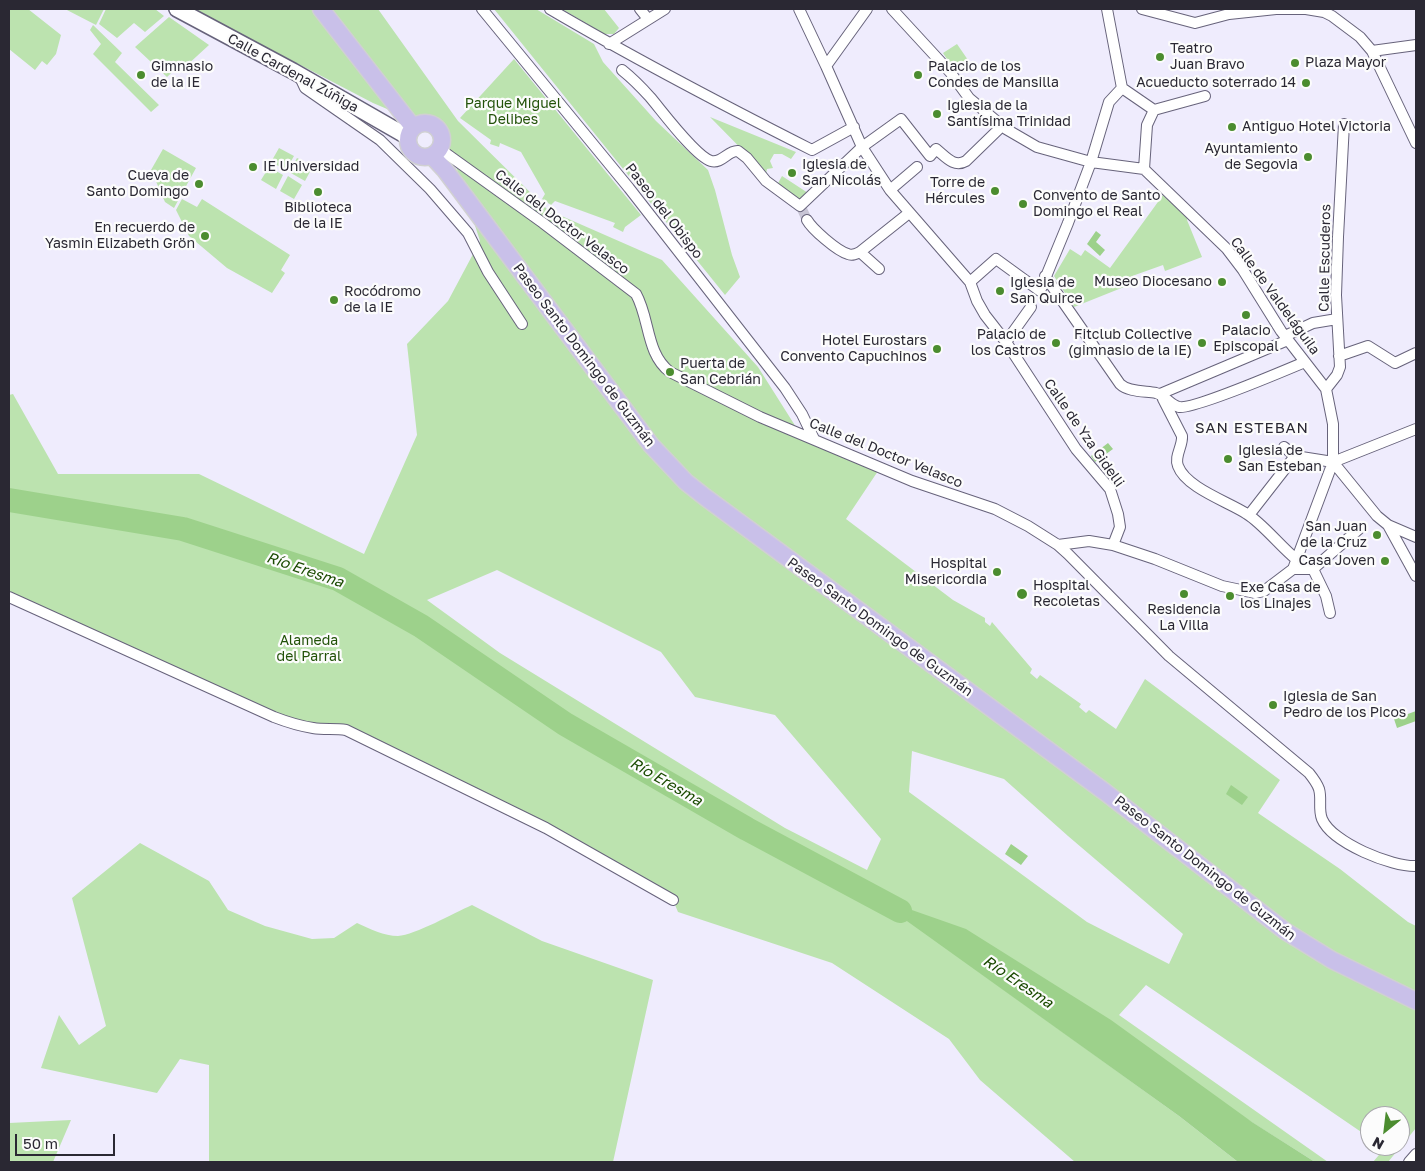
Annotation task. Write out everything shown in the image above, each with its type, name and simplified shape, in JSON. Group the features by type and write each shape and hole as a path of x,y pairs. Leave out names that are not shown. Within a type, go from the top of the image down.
{"main road":[{"path":"321,9 410,132 409,147 413,152 424,158 436,152 442,143 442,136 436,127 425,123 410,132"},
{"name":"Paseo Santo Domingo de Guzmán","path":"436,152 445,170 650,445 686,482 805,573 1106,792 1285,931 1309,948 1416,1001"}],"street":[{"name":"Calle Cardenal Zúñiga","path":"177,9 410,132"},
{"name":"Paseo del Obispo","path":"482,9 630,188 785,388 802,414 814,439"},
{"path":"550,9 609,44 812,150 854,127"},
{"path":"640,9 648,19"},
{"path":"609,44 665,9"},
{"name":"Calle de Yza Gidelli","path":"799,9 862,147 890,190 970,282 980,308 1006,342 1076,449 1110,489 1120,527 1113,545"},
{"path":"826,66 868,9"},
{"path":"892,9 950,72 969,98 1002,126 1037,147 1091,162 1144,169 1147,125 1154,110 1205,96"},
{"path":"1107,9 1122,88 1154,110"},
{"path":"1142,9 1195,23 1229,14 1273,9 1325,10 1360,37 1372,51 1416,143"},
{"path":"1372,51 1416,45"},
{"path":"622,70 650,97 690,144 709,160 716,161 732,151 738,151 747,158 766,181 801,207 862,147 901,119 930,156 936,149 952,163 964,163 1002,126"},
{"path":"299,75 305,88 372,134 430,188 471,239 488,272 522,324"},
{"path":"970,282 996,259 1040,291 1091,162 1109,102 1122,88"},
{"name":"Calle Escuderos","path":"1326,389 1339,371 1337,319 1338,237 1344,124"},
{"name":"Calle del Doctor Velasco","path":"436,152 543,223 636,294 642,304 656,355 666,369 760,417 912,481 1003,512 1058,545 1169,656 1309,773 1320,791 1319,809 1322,818 1335,834 1358,849 1402,866 1416,866"},
{"path":"890,190 918,167"},
{"name":"Calle de Valdeláguila","path":"1144,169 1227,249 1243,270 1287,338 1326,389"},
{"path":"807,220 821,235 846,253 854,255 910,213"},
{"path":"860,252 879,269"},
{"path":"1045,276 1122,387 1160,394 1174,405 1186,407 1210,400 1306,362"},
{"path":"1006,342 1031,306"},
{"path":"1160,394 1287,338 1313,323 1337,319"},
{"path":"1339,356 1368,346 1395,363 1416,353"},
{"path":"1058,545 1089,541 1113,545 1155,559 1222,586 1255,594 1264,591 1277,583 1294,564 1333,462 1332,424 1326,389"},
{"path":"1160,394 1182,433 1182,442 1177,458 1178,468 1199,488 1249,515 1294,564 1313,569 1326,596 1330,613"},
{"path":"1284,447 1295,456 1333,462 1416,429"},
{"path":"1249,515 1295,456"},
{"path":"1333,462 1378,516 1388,525 1416,537"},
{"path":"1388,525 1416,576"},
{"path":"1313,569 1359,529"},
{"path":"9,597 274,717 316,729 346,730 546,828 673,900"},
{"path":"1409,1162 1416,1154"}],"green space":[{"path":"9,9 28,9 61,35 56,54 47,65 42,61 35,70 9,49"},
{"path":"65,9 104,9 96,25"},
{"path":"106,9 155,9 164,16 145,32 134,23 117,38 99,24"},
{"name":"Alameda del Parral","path":"193,9 378,9 458,121 548,210 662,260 758,367 801,435 878,471 846,519 953,600 985,618 985,622 990,626 992,622 1032,669 1030,673 1037,679 1040,675 1081,704 1079,707 1086,713 1089,710 1116,729 1145,679 1280,780 1258,813 1340,869 1408,922 1416,926 1416,1128 1410,1135 1410,1106 1360,1106 1360,1131 1146,985 1119,1015 1328,1162 1315,1162 1250,1121 874,896 1179,1116 1238,1162 1075,1162 980,1080 949,1039 832,963 678,912 673,900 626,873 346,731 295,725 9,597 9,395 13,394 58,474 199,474 364,554 417,435 407,344 448,301 480,241 451,151 413,120 373,103","holes":["497,570 661,652 695,697 775,715 881,839 867,870 785,828 500,653 427,600","912,751 1004,779 1183,934 1169,964 1087,922 909,792"]},
{"path":"494,9 536,9 594,44 603,62 656,121 708,170 740,277 725,295"},
{"path":"562,9 604,9 619,28 614,34 604,34"},
{"path":"169,17 209,45 185,67 181,64 167,77 135,47"},
{"path":"93,25 122,53 115,62 159,105 151,112 93,54 101,44 90,30"},
{"path":"957,44 968,60 954,70 943,53"},
{"name":"Parque Miguel Delibes","path":"514,59 641,215 625,227 623,232 613,227 615,223 555,201 551,205 542,199 545,194 521,152 500,143 499,147 490,144 491,140 460,118"},
{"path":"710,117 796,152 791,159 782,154 774,154 770,161 773,168 767,169 766,174"},
{"path":"279,148 294,156 286,170 271,162"},
{"path":"163,149 196,168 174,208 165,202 151,170"},
{"path":"297,158 313,166 305,181 289,172"},
{"path":"269,167 283,175 276,189 261,180"},
{"path":"288,176 302,185 294,199 280,191"},
{"path":"782,176 808,193 801,200 777,185"},
{"path":"1163,195 1188,218 1187,220 1202,257 1165,271 1163,265 1121,280 1124,287 1074,307 1054,276 1070,249 1081,256 1085,250 1110,268"},
{"path":"182,199 197,207 202,199 290,255 281,270 285,273 272,293 227,268 189,236 176,210"},
{"path":"140,843 209,881 228,910 265,926 312,939 334,938 357,923 388,935 405,935 472,905 542,941 653,980 613,1162 209,1162 209,1065 180,1059 157,1093 41,1068 59,1015 79,1045 106,1026 72,898"},
{"path":"71,1120 53,1162 9,1162 9,1123"},
{"path":"1378,1156 1393,1156 1388,1162 1373,1162"}],"water":[{"path":"1096,231 1101,235 1096,242 1105,250 1100,256 1087,244"},
{"path":"1108,443 1113,449 1095,462 1091,456"},
{"path":"1416,711 1416,721 1397,728 1394,719"},
{"path":"1231,785 1248,797 1242,805 1226,794"},
{"path":"1011,844 1028,856 1021,865 1005,854"},
{"path":"872,896 966,929 1111,1020 1252,1122 1315,1162 1238,1162 1179,1116"}],"waterway":[{"name":"Río Eresma","path":"9,500 183,529 338,579 421,626 565,724 747,829 900,911"}],"tunnel":[{"path":"802,209 807,220"}],"place":[{"name":"Teatro Juan Bravo","path":"1160,57"},
{"name":"Plaza Mayor","path":"1295,63"},
{"name":"Gimnasio de la IE","path":"141,75"},
{"name":"Palacio de los Condes de Mansilla","path":"918,75"},
{"name":"Acueducto soterrado 14","path":"1306,83"},
{"name":"Iglesia de la Santísima Trinidad","path":"937,114"},
{"name":"Antiguo Hotel Victoria","path":"1232,127"},
{"name":"Ayuntamiento de Segovia","path":"1308,157"},
{"name":"IE Universidad","path":"253,167"},
{"name":"Iglesia de San Nicolás","path":"792,173"},
{"name":"Cueva de Santo Domingo","path":"199,184"},
{"name":"Torre de Hércules","path":"995,191"},
{"name":"Biblioteca de la IE","path":"318,192"},
{"name":"Convento de Santo Domingo el Real","path":"1023,204"},
{"name":"En recuerdo de Yasmin Elizabeth Grön","path":"205,236"},
{"name":"Museo Diocesano","path":"1222,282"},
{"name":"Iglesia de San Quirce","path":"1000,291"},
{"name":"Rocódromo de la IE","path":"334,300"},
{"name":"Palacio Episcopal","path":"1246,315"},
{"name":"Palacio de los Castros","path":"1056,343"},
{"name":"Fitclub Collective (gimnasio de la IE)","path":"1202,343"},
{"name":"Hotel Eurostars Convento Capuchinos","path":"937,349"},
{"name":"Puerta de San Cebrián","path":"670,372"},
{"name":"Iglesia de San Esteban","path":"1228,459"},
{"name":"San Juan de la Cruz","path":"1377,535"},
{"name":"Casa Joven","path":"1385,561"},
{"name":"Hospital Misericordia","path":"997,572"},
{"name":"Hospital Recoletas","path":"1022,594"},
{"name":"Residencia La Villa","path":"1184,594"},
{"name":"Exe Casa de los Linajes","path":"1230,596"},
{"name":"Iglesia de San Pedro de los Picos","path":"1273,705"}],"district":[{"name":"SAN ESTEBAN","path":"1252,428"}]}
